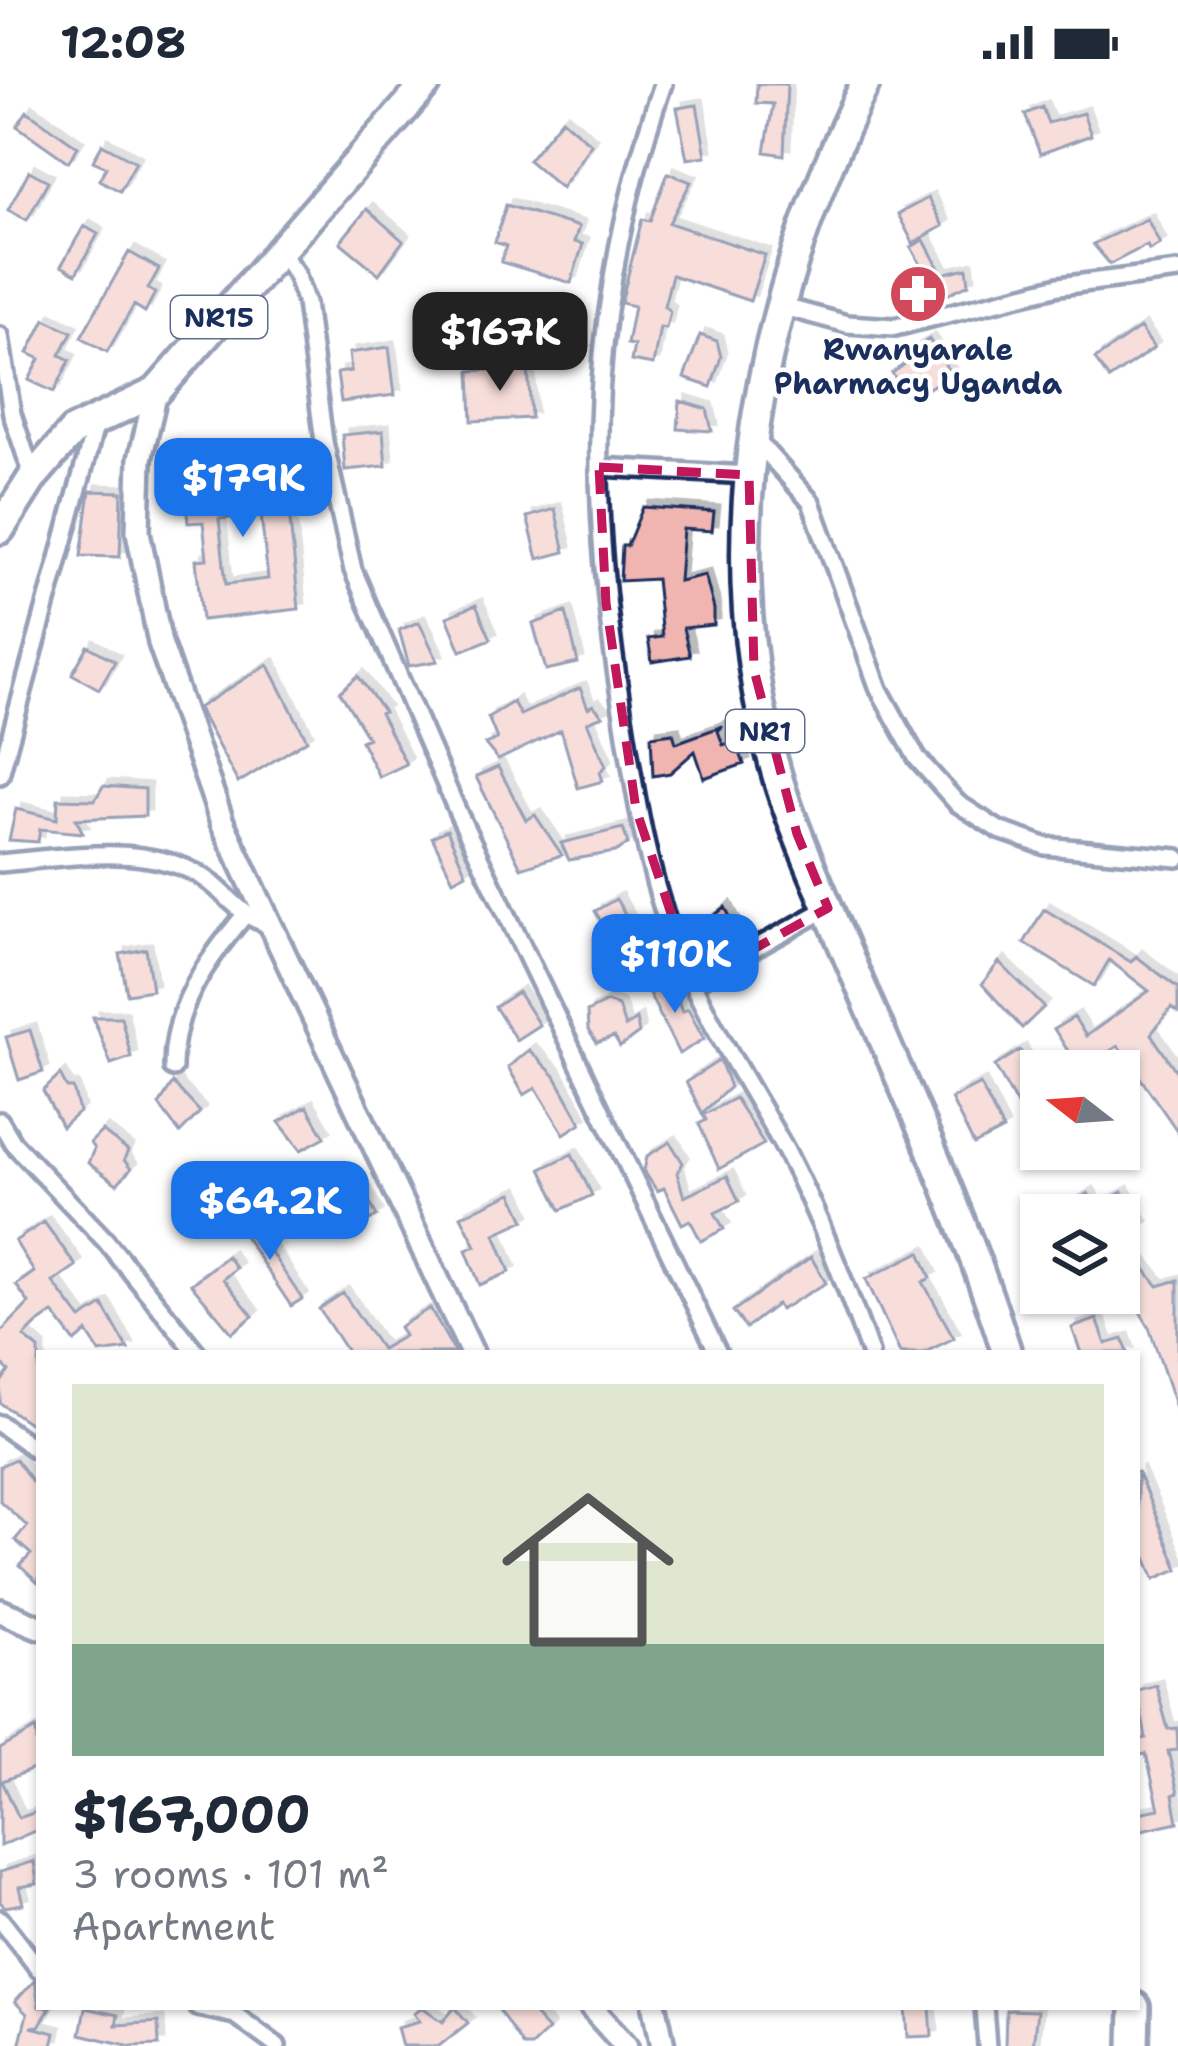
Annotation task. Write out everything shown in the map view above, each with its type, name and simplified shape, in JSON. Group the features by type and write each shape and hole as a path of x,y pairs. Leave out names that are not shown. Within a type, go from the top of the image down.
{"highway":[{"name":"NR15","path":"0,529 58,446 98,416 155,392 426,84"},
{"name":"NR1","path":"865,84 814,198 777,305 752,436 754,670 779,784 970,1245 1006,1350"},
{"path":"1134,2046 1135,2010"}],"street":[{"path":"663,84 630,184 606,292 596,406 610,642 636,809 669,925 826,1234 868,1350"},
{"path":"280,250 296,274 306,303 324,442 352,570 459,815 717,1350"},
{"path":"777,305 847,324 895,327 1059,286 1178,271"},
{"path":"0,336 12,414 33,477"},
{"path":"155,392 139,482 144,581 198,758 471,1350"},
{"path":"0,775 98,416"},
{"path":"752,436 811,502 887,707 916,758 957,803 999,830 1046,846 1178,859"},
{"path":"599,466 749,475"},
{"path":"0,863 155,860 202,875 244,916 272,925"},
{"path":"694,982 828,908"},
{"path":"173,1068 177,1026 190,993 244,916"},
{"path":"0,1121 13,1143 106,1241 195,1350"},
{"path":"0,1424 36,1450"},
{"path":"0,1611 36,1626"},
{"path":"0,1919 36,1965"},
{"path":"212,2010 235,2015 278,2046"},
{"path":"594,2010 626,2046"},
{"path":"656,2010 663,2046"},
{"path":"984,2010 987,2046"}],"highlighted area":[{"path":"599,467 749,475 754,670 797,834 828,908 694,982 636,809 606,603"}],"building":[{"path":"757,84 787,84 784,155 765,152 773,104 756,103"},
{"path":"697,105 706,156 687,159 677,108"},
{"path":"1042,107 1048,123 1083,113 1091,135 1040,154 1025,114"},
{"path":"27,111 78,147 68,162 17,126"},
{"path":"562,119 591,144 561,188 528,160"},
{"path":"102,144 136,162 120,191 99,180 106,167 93,161"},
{"path":"29,171 48,181 27,220 8,210"},
{"path":"668,173 691,182 669,223 765,255 750,301 672,275 664,306 670,311 666,328 660,327 653,365 631,361 634,345 627,344 634,306 621,303 642,219 650,221"},
{"path":"928,198 943,226 913,243 898,214"},
{"path":"506,205 579,227 574,242 583,244 571,283 501,262 506,246 495,242"},
{"path":"367,209 403,241 379,274 340,242"},
{"path":"1147,219 1160,244 1149,250 1147,245 1110,264 1093,244"},
{"path":"84,226 98,234 76,274 61,266"},
{"path":"924,240 942,274 967,268 969,284 919,307 910,289 929,280 911,247"},
{"path":"129,252 159,269 148,289 155,293 145,312 134,305 107,352 81,337"},
{"path":"45,319 72,332 60,355 70,360 54,392 29,380 40,359 28,353"},
{"path":"1140,328 1154,348 1109,379 1095,359"},
{"path":"700,335 717,341 721,357 711,387 684,378"},
{"path":"929,339 951,374 910,400 892,373 905,364 901,357"},
{"path":"389,347 395,395 341,402 337,373 351,371 349,353"},
{"path":"528,367 531,418 472,421 470,371"},
{"path":"680,401 707,409 712,431 678,429"},
{"path":"383,431 386,466 345,470 342,435"},
{"path":"284,461 299,609 202,620 196,560 207,559 203,522 188,523 183,472","holes":["261,515 268,579 226,584 219,519"]},
{"path":"90,491 122,492 120,557 81,556"},
{"path":"643,507 714,512 712,531 683,529 679,581 705,575 714,609 714,625 683,628 690,656 652,662 648,639 662,637 656,579 620,581 622,546 627,546"},
{"path":"555,509 565,552 538,559 527,517"},
{"path":"476,605 491,639 461,651 447,617"},
{"path":"566,612 578,663 546,670 533,624"},
{"path":"419,622 438,661 409,666 399,630"},
{"path":"88,646 115,661 99,689 72,674"},
{"path":"268,664 307,740 238,783 198,708"},
{"path":"358,676 384,712 380,713 406,764 379,777 361,741 368,738 340,692"},
{"path":"580,688 588,708 593,705 603,716 587,722 606,766 600,772 603,781 578,788 561,730 498,760 485,744 497,739 488,717 513,702 520,715"},
{"path":"723,726 718,731 723,745 736,741 744,764 704,778 695,751 670,773 653,776 651,736 673,733 676,743"},
{"path":"498,767 526,820 535,815 562,855 521,868 476,777"},
{"path":"103,786 145,789 145,816 76,819 83,833 40,829 38,842 9,840 16,809 57,819 58,799 95,800"},
{"path":"623,828 628,844 615,852 569,860 561,843"},
{"path":"447,830 466,873 453,880 432,837"},
{"path":"616,899 632,926 610,938 595,911"},
{"path":"725,907 741,938 714,948 704,924"},
{"path":"1044,909 1131,962 1136,956 1178,988 1178,1013 1171,1008 1151,1034 1178,1074 1178,1132 1140,1078 1140,1050 1118,1046 1067,1050 1054,1029 1074,1017 1086,1036 1149,991 1109,960 1094,986 1024,943"},
{"path":"146,949 152,990 127,994 120,954"},
{"path":"999,962 1044,1007 1022,1028 982,984"},
{"path":"669,974 682,1012 688,1009 704,1039 679,1054 647,989"},
{"path":"518,992 539,1025 516,1040 495,1007"},
{"path":"607,1002 618,1006 625,1027 636,1019 639,1033 620,1047 614,1037 597,1043 588,1030 587,1012"},
{"path":"93,1017 121,1017 131,1057 111,1064"},
{"path":"30,1030 43,1072 19,1080 6,1037"},
{"path":"529,1050 555,1076 581,1123 564,1134 536,1088 524,1095 508,1067"},
{"path":"1020,1050 1020,1110 995,1066"},
{"path":"720,1060 730,1087 702,1113 686,1082"},
{"path":"60,1075 67,1088 73,1088 79,1112 62,1127 43,1091"},
{"path":"173,1083 200,1112 180,1133 159,1105"},
{"path":"980,1084 1003,1130 974,1145 951,1099"},
{"path":"735,1098 764,1144 719,1169 699,1124 706,1120 703,1115"},
{"path":"307,1106 325,1137 301,1150 279,1122"},
{"path":"102,1131 128,1151 124,1160 131,1169 117,1184 88,1163 94,1149 90,1143"},
{"path":"670,1142 683,1163 677,1173 684,1197 727,1176 739,1201 715,1213 724,1229 701,1241 690,1220 682,1224 664,1188 657,1191 644,1171 647,1156"},
{"path":"572,1154 592,1195 561,1210 541,1169"},
{"path":"363,1190 377,1216 337,1238 322,1210"},
{"path":"512,1193 525,1220 495,1234 510,1272 480,1285 466,1250 476,1246 461,1216"},
{"path":"250,1221 302,1299 291,1306 239,1228"},
{"path":"44,1222 76,1266 53,1282 81,1319 103,1305 128,1349 98,1350 87,1332 75,1342 53,1313 37,1324 24,1337 39,1349 36,1428 0,1403 0,1384 9,1371 0,1362 0,1333 29,1303 16,1285 34,1272 15,1241"},
{"path":"920,1252 931,1278 923,1282 954,1338 929,1350 899,1350 866,1279"},
{"path":"227,1256 236,1268 223,1279 253,1316 232,1333 191,1284"},
{"path":"811,1257 826,1283 780,1310 777,1304 746,1328 733,1311"},
{"path":"1140,1263 1158,1286 1178,1280 1178,1414 1140,1312"},
{"path":"343,1293 381,1349 404,1336 399,1327 430,1308 453,1350 346,1350 319,1309"},
{"path":"1097,1319 1106,1344 1123,1339 1127,1350 1080,1350 1072,1328"},
{"path":"15,1459 36,1487 36,1581 20,1566 31,1554 15,1540 27,1526 0,1501 0,1466"},
{"path":"1140,1478 1178,1569 1155,1579 1140,1543"},
{"path":"1156,1685 1168,1729 1177,1728 1178,1750 1168,1751 1178,1793 1173,1795 1178,1822 1142,1830 1140,1813 1159,1809 1146,1754 1140,1755 1140,1740 1146,1738 1140,1689"},
{"path":"36,1729 36,1768 2,1781 19,1818 36,1812 36,1830 0,1846 0,1749"},
{"path":"34,1861 36,1884 19,1887 23,1904 5,1907 0,1902 0,1872"},
{"path":"35,1980 36,2010 49,2010 39,2026 31,2027 55,2033 52,2046 19,2046 27,2014 15,2002"},
{"path":"85,2010 94,2010 118,2015 116,2025 158,2022 159,2045 131,2046 80,2034"},
{"path":"426,2010 443,2022 457,2010 468,2023 439,2046 402,2046 397,2027 420,2021 414,2013"},
{"path":"499,2010 530,2010 548,2030 531,2046 523,2046"},
{"path":"906,2010 930,2010 932,2036 908,2037"},
{"path":"1006,2010 1037,2011 1033,2046 1005,2046"}],"place":[{"name":"Rwanyarale Pharmacy Uganda","path":"918,294"}]}
